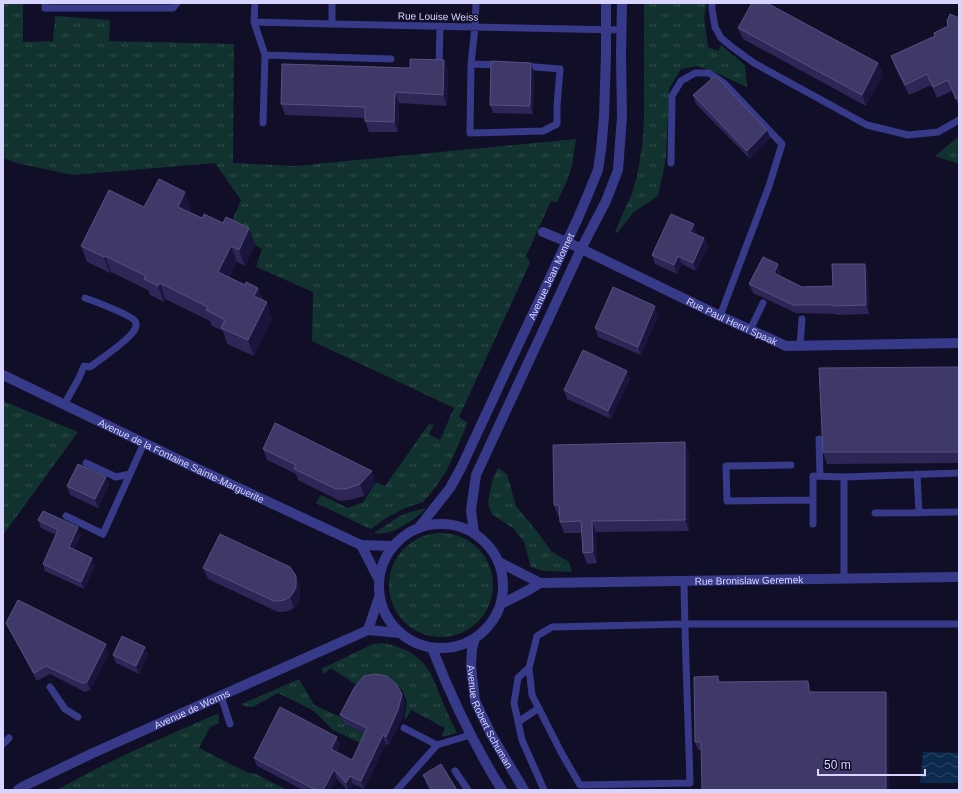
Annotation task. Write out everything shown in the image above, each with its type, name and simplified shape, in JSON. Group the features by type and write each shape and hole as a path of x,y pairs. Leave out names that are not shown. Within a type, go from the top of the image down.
{"street":[{"name":"Avenue Jean Monnet","path":"420,526 450,488 461,468 567,242 598,170 604,117 606,3"},
{"name":"Avenue Jean Monnet","path":"474,533 471,510 476,475 581,249 606,201 618,170 622,117 622,3"},
{"name":"Rue Paul Henri Spaak","path":"543,232 786,346 959,343"},
{"name":"Avenue de la Fontaine Sainte-Marguerite","path":"3,375 200,470 361,545 392,546"},
{"path":"361,545 378,578 379,597 386,617 400,633 415,643 432,648 447,648 462,644 475,638 487,627 496,613 500,604 503,583 499,562 489,546 474,533 457,525 438,523 420,526 405,534 392,546 378,578"},
{"name":"Rue Bronislaw Geremek","path":"499,562 540,583 959,577"},
{"name":"Rue Bronislaw Geremek","path":"500,604 540,583"},
{"path":"368,630 379,597"},
{"name":"Avenue de Worms","path":"18,790 93,754 368,630 400,633"},
{"name":"Avenue Robert Schuman","path":"475,638 472,650 471,666 475,701 492,736 524,790"},
{"name":"Avenue Robert Schuman","path":"432,648 441,672 470,735 502,790"}],"lane":[{"path":"45,3 45,8 173,8 177,3"},
{"path":"254,3 254,22 265,55 264,123"},
{"path":"332,3 332,24"},
{"path":"471,64 511,65 560,70 557,124 543,131 470,133 471,64 476,3"},
{"path":"712,3 715,27 721,38 732,47 754,63 867,125 908,135 938,132 959,120"},
{"name":"Rue Louise Weiss","path":"254,22 622,30"},
{"path":"431,65 439,65 440,27"},
{"path":"265,55 391,59"},
{"path":"671,163 672,96 681,81 695,73 709,73 725,84 782,144 769,186 720,316"},
{"path":"64,405 84,366 90,367 125,340 134,331 136,325 135,320 132,318 85,298"},
{"path":"750,330 763,303"},
{"path":"800,346 802,319"},
{"path":"819,439 820,476"},
{"path":"66,516 103,534 144,443"},
{"path":"86,463 116,477 130,474"},
{"path":"791,465 726,466 727,501 813,500"},
{"path":"814,524 813,476 844,477 959,473"},
{"path":"917,474 919,513"},
{"path":"844,477 844,578"},
{"path":"875,513 959,512"},
{"path":"684,581 685,624 690,783 580,785 562,754 532,695 529,668 537,636 552,627 685,624 959,624"},
{"path":"529,668 518,678 514,703 522,740 544,790"},
{"path":"50,687 65,710 78,717"},
{"path":"221,696 230,724"},
{"path":"518,722 539,708"},
{"path":"404,728 438,745"},
{"path":"397,790 438,745 470,735"},
{"path":"3,744 9,738"},
{"path":"455,771 468,790"}],"green space":[{"path":"3,3 23,3 23,42 53,41 55,16 110,20 109,41 234,44 233,163 295,166 576,139 572,166 566,183 557,202 551,201 526,256 530,263 459,417 468,423 446,472 423,502 405,508 386,518 371,529 316,503 321,495 348,508 363,502 376,482 385,486 429,424 434,425 429,434 440,440 454,408 312,341 313,292 256,267 262,249 228,230 241,200 215,163 73,175 16,163 3,158"},
{"path":"644,3 707,3 704,17 708,47 718,51 721,45 745,65 747,87 698,66 681,69 669,89 666,158 658,196 634,212 617,233 615,232 632,193 637,176 642,147 644,120"},
{"path":"959,136 959,164 935,156"},
{"path":"3,401 78,432 3,535"},
{"path":"498,468 507,474 516,506 551,551 569,562 572,572 544,571 531,567 524,542 514,529 492,514 488,503 492,481"},
{"path":"426,508 411,521 393,531 374,533 400,516"},
{"path":"441,533 461,537 478,548 489,565 493,585 489,605 478,622 461,633 441,637 421,633 404,622 393,605 389,585 393,565 404,548 421,537"},
{"path":"383,643 398,647 412,654 428,669 457,733 441,737 445,728 411,710 406,719 404,719 407,702 402,690 392,681 361,688 331,668 324,674 321,669 373,644"},
{"path":"299,679 314,705 343,718 344,724 368,735 364,745 333,730 314,711 278,693 253,707 244,706 242,704"},
{"path":"219,714 219,723 210,727 199,748 248,773 254,773 287,790 57,790 116,759"}],"water":[{"path":"923,752 959,753 959,783 920,783"}],"building":[{"path":"752,3 767,3 878,63 862,95 738,28"},
{"path":"950,14 959,18 959,98 956,99 948,80 933,87 927,74 905,85 891,56 935,36 934,33 948,26 947,21"},
{"path":"410,59 444,60 443,95 395,92 394,122 365,121 365,107 281,104 282,64 410,68"},
{"path":"491,61 531,63 530,106 490,105"},
{"path":"715,76 767,130 747,151 693,95"},
{"path":"159,179 185,192 178,207 202,218 204,214 223,223 226,217 249,228 239,250 231,246 218,272 245,285 246,282 258,288 254,296 267,302 248,340 221,328 225,320 206,310 208,307 160,283 158,286 144,279 146,276 81,246 109,190 144,207"},
{"path":"671,214 694,224 690,232 704,238 693,263 678,256 674,265 652,255"},
{"path":"763,257 778,264 774,273 802,287 833,286 832,264 865,264 866,305 793,305 749,284"},
{"path":"613,287 655,306 638,347 595,328"},
{"path":"583,350 627,371 608,411 564,390"},
{"path":"959,367 959,452 823,452 819,368"},
{"path":"275,423 372,471 360,484 346,489 336,489 294,469 296,465 263,449"},
{"path":"685,442 685,520 592,521 593,552 583,553 581,521 560,522 559,505 554,505 553,445"},
{"path":"78,464 106,477 95,499 67,486"},
{"path":"43,511 78,527 69,547 92,558 81,582 43,564 58,530 38,520"},
{"path":"220,534 290,567 296,576 296,587 290,597 284,600 274,601 203,568"},
{"path":"18,600 106,644 87,682 82,683 46,666 34,673 6,623"},
{"path":"122,636 145,647 136,666 113,655"},
{"path":"375,674 387,676 396,684 402,694 398,710 386,737 383,735 361,781 350,776 346,783 334,770 323,790 316,790 254,758 280,707 337,737 331,749 352,760 367,728 340,715 354,688 364,676"},
{"path":"718,676 718,682 808,681 809,692 886,692 886,790 702,790 701,742 695,742 694,677"},
{"path":"441,764 457,790 432,790 423,775"}]}
